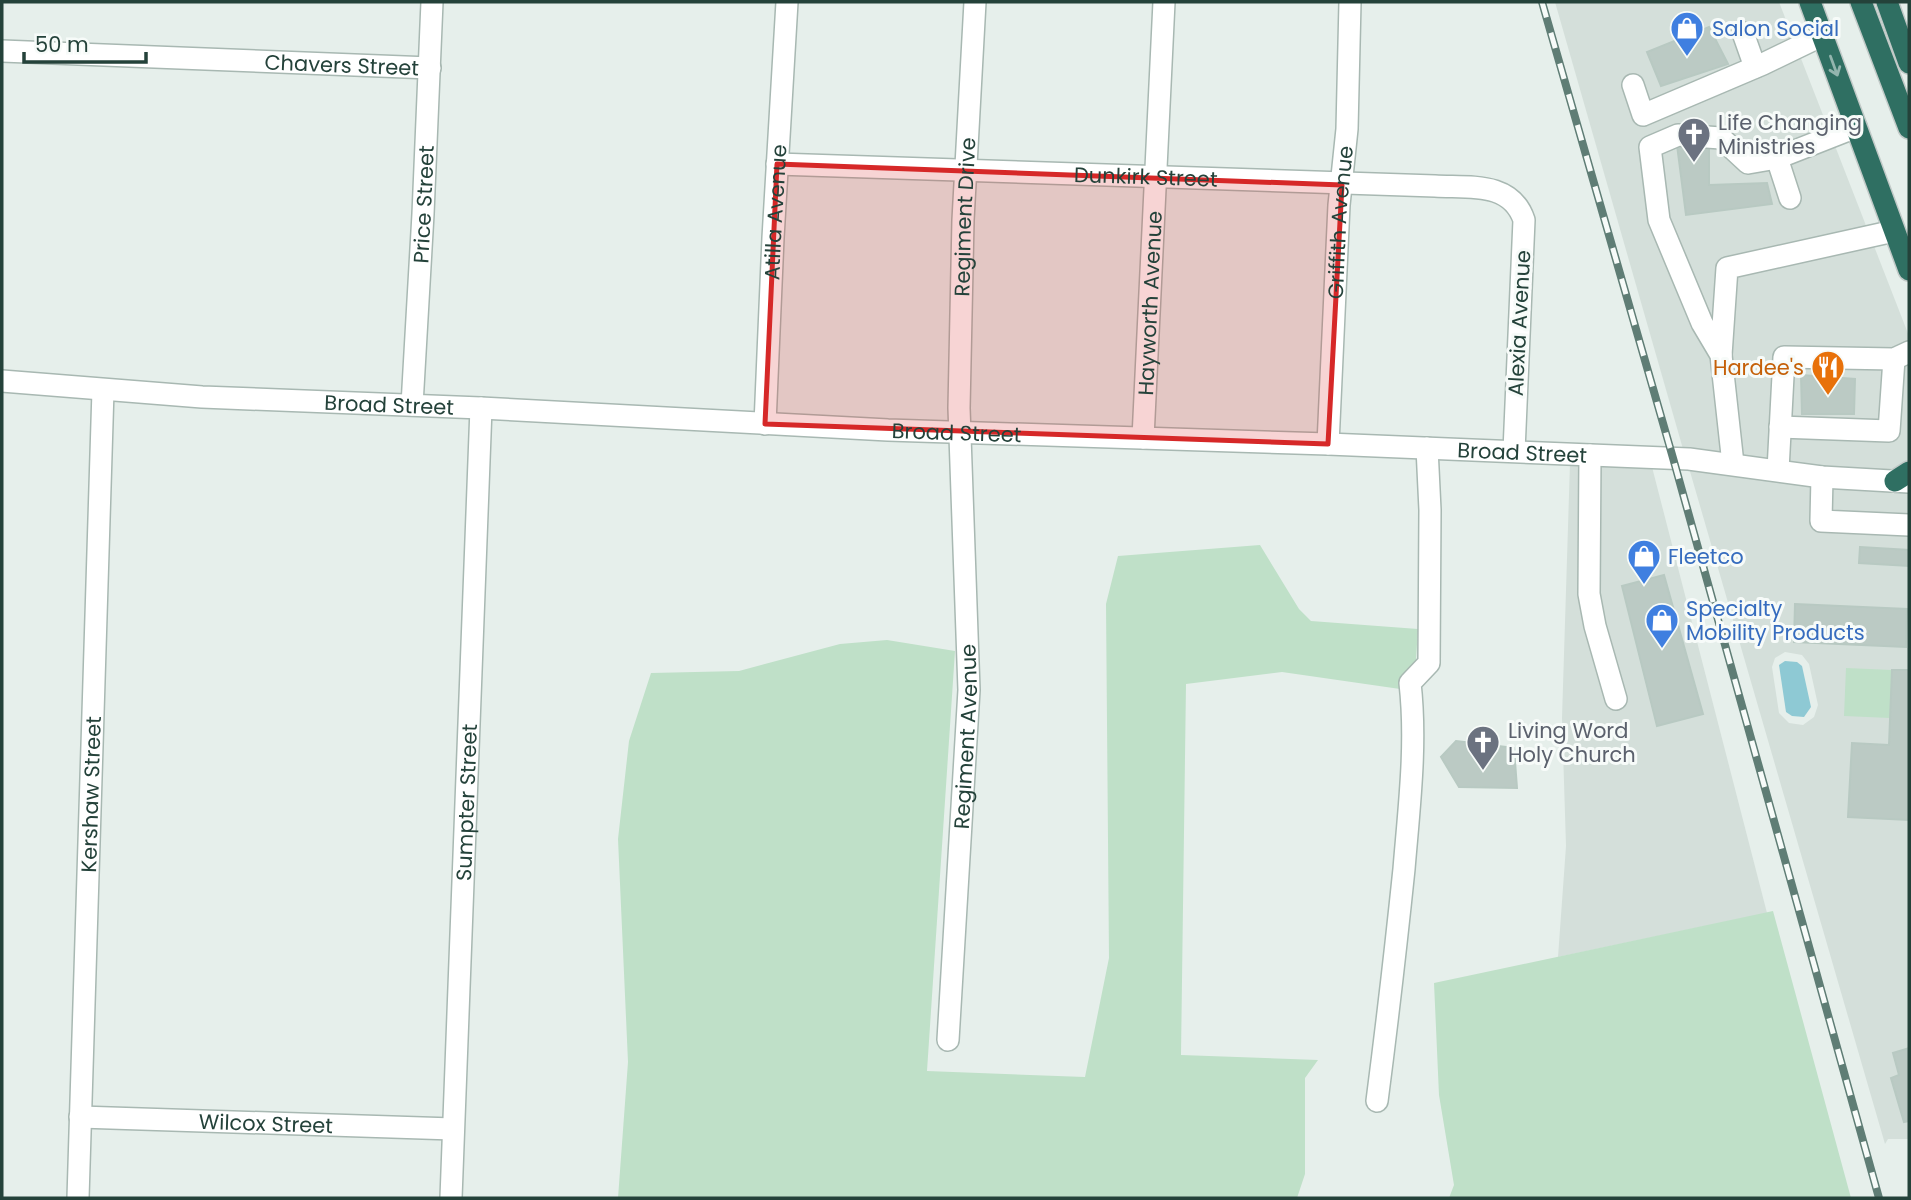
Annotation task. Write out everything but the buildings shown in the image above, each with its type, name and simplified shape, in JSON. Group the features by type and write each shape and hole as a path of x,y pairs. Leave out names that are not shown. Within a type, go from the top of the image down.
{"highway":[{"path":"1810,2 1884,204 1902,231 1909,270"},
{"path":"1861,2 1909,128"},
{"path":"1887,2 1909,63"}],"street":[{"name":"Price Street","path":"412,405 432,2"},
{"name":"Atilla Avenue","path":"765,424 787,2"},
{"name":"Regiment Drive","path":"961,433 963,220 975,2"},
{"name":"Hayworth Avenue","path":"1143,438 1164,2"},
{"name":"Griffith Avenue","path":"1328,444 1338,219 1347,129 1350,2"},
{"path":"1743,33 1755,67"},
{"path":"1643,115 1823,35"},
{"name":"Chavers Street","path":"2,51 430,68"},
{"path":"1633,85 1650,147 1659,220 1702,323 1721,355"},
{"path":"1650,147 1678,135 1721,138 1748,163 1777,158 1856,127"},
{"path":"1777,158 1790,198"},
{"name":"Dunkirk Street","path":"777,164 1484,189 1512,198"},
{"name":"Alexia Avenue","path":"1512,198 1520,208 1524,220 1514,451"},
{"path":"1733,464 1721,355 1727,268 1902,231"},
{"path":"1778,470 1784,357 1901,356 1896,412 1781,421"},
{"name":"Broad Street","path":"2,381 202,397 481,408 765,424 1689,459 1822,477 1905,479"},
{"name":"Kershaw Street","path":"78,1198 103,390"},
{"name":"Sumpter Street","path":"451,1198 481,408"},
{"name":"Regiment Avenue","path":"948,1040 969,690 961,433"},
{"path":"1377,1101 1392,990 1409,807 1413,713 1410,683 1429,663 1430,510 1427,448"},
{"path":"1590,455 1590,594 1595,626 1616,699"},
{"path":"1822,477 1821,521 1909,525"},
{"name":"Wilcox Street","path":"80,1117 453,1129"}],"highlighted area":[{"path":"777,164 1342,185 1328,444 765,424"}],"shaded area":[{"path":"1555,2 1779,2 1909,336 1909,461 1893,472 1823,468 1683,449"},
{"path":"1570,463 1652,467 1767,913 1558,957 1566,846 1562,718"},
{"path":"1689,468 1821,486 1891,491 1893,494 1897,491 1909,492 1909,1139 1888,1139 1885,1144","holes":["1785,652 1802,655 1809,664 1818,705 1814,717 1803,725 1789,723 1779,713 1772,667 1775,658"]}],"green space":[{"path":"1260,545 1299,609 1311,621 1418,629 1414,691 1282,672 1186,684 1181,1055 1318,1060 1305,1078 1305,1174 1297,1198 618,1198 628,1062 618,839 629,741 651,673 739,671 840,644 887,640 955,651 927,1071 1085,1077 1109,958 1106,604 1118,556"},
{"path":"1846,668 1892,670 1890,718 1844,716"},
{"path":"1773,911 1851,1198 1449,1198 1454,1185 1439,1095 1434,983"}],"water":[{"path":"1785,661 1797,662 1802,666 1811,707 1804,717 1792,716 1786,712 1779,665"}],"railway":[{"path":"1542,2 1673,458 1879,1198"}],"place":[{"name":"Salon Social","path":"1687,58"},
{"name":"Life Changing Ministries","path":"1694,164"},
{"name":"Hardee's","path":"1828,397"},
{"name":"Fleetco","path":"1644,586"},
{"name":"Specialty Mobility Products","path":"1662,650"},
{"name":"Living Word Holy Church","path":"1483,772"}]}
